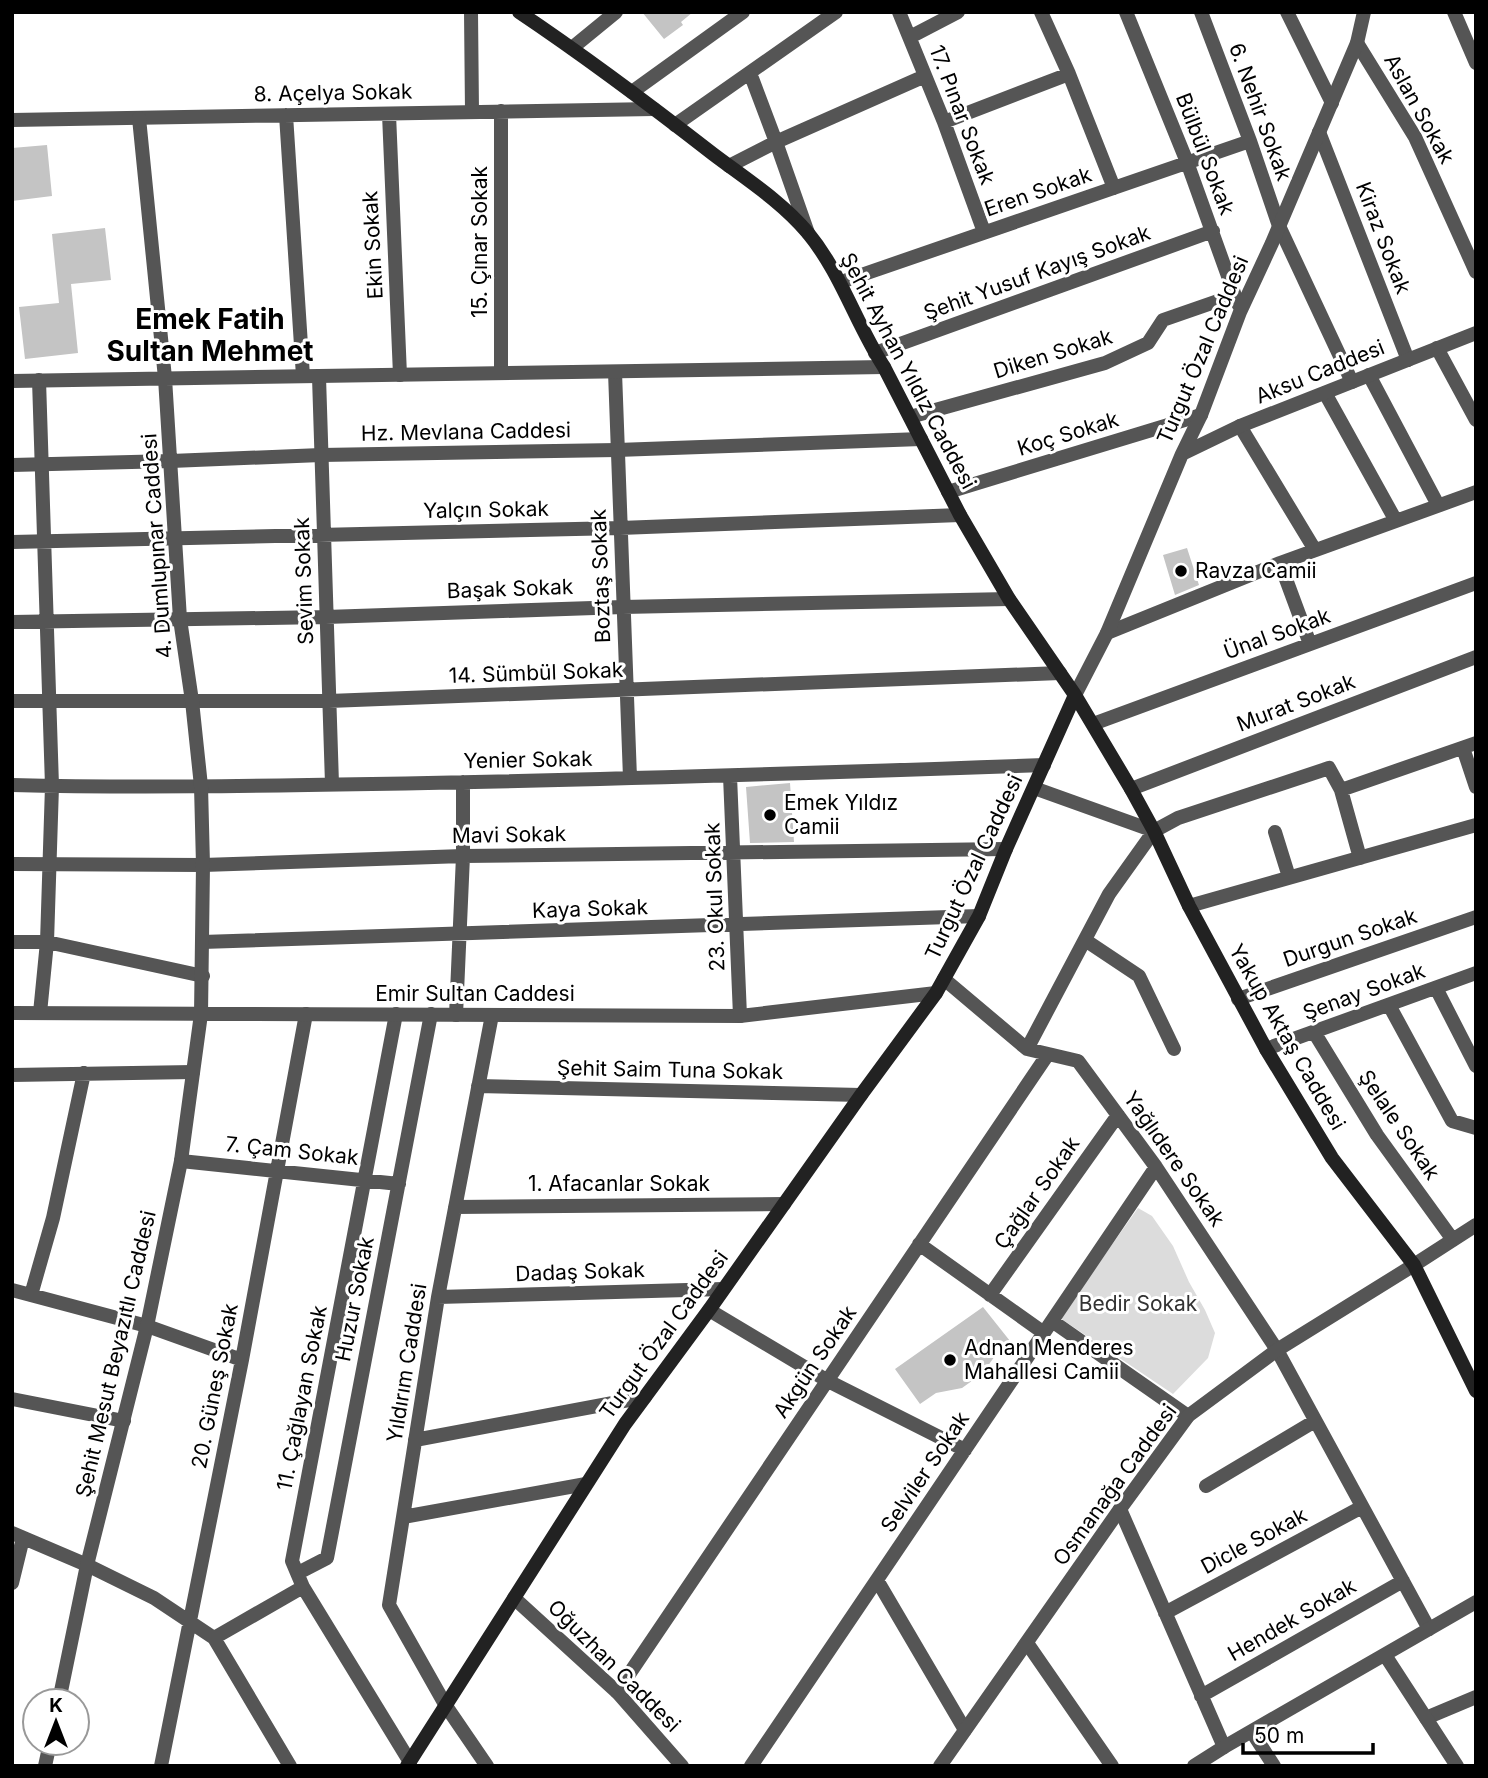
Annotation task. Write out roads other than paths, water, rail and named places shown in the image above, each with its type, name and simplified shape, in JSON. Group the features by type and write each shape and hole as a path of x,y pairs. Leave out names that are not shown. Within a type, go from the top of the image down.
{"main road":[{"name":"Şehit Ayhan Yıldız Caddesi","path":"519,12 572,47 769,195 808,233 841,282 960,515 1009,599 1075,695"},
{"name":"Yakup Aktaş Caddesi","path":"1075,695 1154,831 1189,906 1266,1049 1332,1158 1414,1265 1476,1391"},
{"name":"Turgut Özal Caddesi","path":"409,1764 586,1484 645,1397 936,993 979,916 1075,695"}],"street":[{"path":"471,12 472,112"},
{"path":"572,47 616,12"},
{"path":"632,92 743,12"},
{"path":"675,125 836,12"},
{"name":"17. Pınar Sokak","path":"899,12 944,122 984,233"},
{"path":"910,37 958,12"},
{"path":"1041,12 1069,74 1114,188"},
{"name":"Bülbül Sokak","path":"1126,12 1188,162 1240,312"},
{"name":"6. Nehir Sokak","path":"1201,12 1279,226 1352,382"},
{"path":"1287,12 1332,103"},
{"name":"Turgut Özal Caddesi","path":"1075,695 1107,633 1201,415 1240,312 1357,43 1364,12"},
{"path":"1454,12 1476,63"},
{"name":"Aslan Sokak","path":"1357,43 1415,137 1476,272"},
{"path":"750,73 808,233"},
{"path":"944,122 1069,74"},
{"path":"729,166 776,142 925,76"},
{"name":"8. Açelya Sokak","path":"12,120 654,109"},
{"name":"15. Çınar Sokak","path":"501,111 501,373"},
{"name":"Ekin Sokak","path":"388,114 400,375"},
{"path":"286,115 303,376"},
{"name":"4. Dumlupınar Caddesi","path":"139,118 165,378 180,619 201,786 201,1014"},
{"name":"Kiraz Sokak","path":"1320,132 1408,360"},
{"name":"Eren Sokak","path":"841,282 1250,141"},
{"name":"Şehit Yusuf Kayış Sokak","path":"875,353 1213,231"},
{"name":"Diken Sokak","path":"910,418 1105,363 1148,343 1163,320 1235,295"},
{"name":"Aksu Caddesi","path":"1182,454 1240,426 1476,332"},
{"path":"1437,348 1476,420"},
{"path":"12,381 884,367"},
{"name":"Boztaş Sokak","path":"615,372 630,779"},
{"path":"1369,375 1438,505"},
{"name":"Sevim Sokak","path":"319,377 332,784"},
{"path":"39,380 52,786 47,942 40,1013"},
{"path":"1325,393 1396,521"},
{"name":"Koç Sokak","path":"948,492 1201,415"},
{"path":"1240,426 1315,550"},
{"name":"Hz. Mevlana Caddesi","path":"12,465 321,455 617,450 921,439"},
{"path":"1107,633 1280,563 1476,492"},
{"name":"Yalçın Sokak","path":"12,542 620,528 960,515"},
{"path":"1280,563 1310,644"},
{"name":"Ünal Sokak","path":"1093,724 1476,583"},
{"name":"Başak Sokak","path":"12,622 326,617 623,607 1009,599"},
{"name":"Murat Sokak","path":"1131,789 1476,657"},
{"name":"14. Sümbül Sokak","path":"12,701 329,701 1060,673"},
{"path":"1340,790 1469,746 1476,787"},
{"name":"Yenier Sokak","path":"12,785 201,786 630,779 1044,765"},
{"path":"1027,1049 1109,894 1154,831 1178,818 1329,768 1340,790 1360,858"},
{"name":"23. Okul Sokak","path":"730,776 740,1016"},
{"path":"456,1015 463,856 463,782"},
{"path":"1034,788 1154,831"},
{"path":"1189,906 1476,825"},
{"path":"1275,832 1290,877"},
{"name":"Mavi Sokak","path":"12,864 203,865 463,856 1006,849"},
{"name":"Kaya Sokak","path":"202,942 979,916"},
{"name":"Durgun Sokak","path":"1238,999 1476,917"},
{"path":"1085,940 1139,976 1174,1049"},
{"path":"12,942 47,942 203,976"},
{"name":"Şenay Sokak","path":"1266,1049 1476,973"},
{"name":"Yağlıdere Sokak","path":"944,979 1027,1049 1078,1061 1156,1167 1277,1350 1429,1629"},
{"path":"1436,988 1476,1066"},
{"name":"Emir Sultan Caddesi","path":"12,1013 740,1016 936,993"},
{"path":"1389,1005 1452,1121 1476,1128"},
{"name":"Şehit Mesut Beyazıtlı Caddesi","path":"62,1687 87,1565 147,1326 181,1161 201,1014"},
{"name":"20. Güneş Sokak","path":"160,1766 242,1360 306,1014"},
{"name":"11. Çağlayan Sokak","path":"396,1014 292,1561 409,1764"},
{"name":"Huzur Sokak","path":"301,1580 327,1558 431,1014"},
{"name":"Yıldırım Caddesi","path":"487,1766 446,1706 389,1605 438,1297 492,1015"},
{"name":"Şelale Sokak","path":"1314,1032 1377,1135 1453,1240"},
{"name":"Akgün Sokak","path":"617,1692 1048,1054"},
{"path":"12,1075 193,1072"},
{"path":"31,1295 53,1218 85,1073"},
{"name":"Şehit Saim Tuna Sokak","path":"478,1086 861,1095"},
{"name":"Çağlar Sokak","path":"990,1295 1118,1115"},
{"name":"7. Çam Sokak","path":"181,1161 399,1184"},
{"name":"Selviler Sokak","path":"751,1766 1156,1167"},
{"name":"1. Afacanlar Sokak","path":"455,1207 784,1204"},
{"name":"Osmanağa Caddesi","path":"940,1766 1188,1416 1277,1350 1476,1225"},
{"path":"919,1244 1044,1334"},
{"name":"Dadaş Sokak","path":"438,1297 723,1289"},
{"path":"12,1290 147,1326 242,1360"},
{"path":"709,1310 828,1381 965,1450"},
{"path":"1052,1321 1188,1416"},
{"path":"415,1440 645,1397"},
{"path":"12,1399 124,1421"},
{"path":"1206,1486 1315,1421"},
{"path":"402,1517 586,1484"},
{"name":"Dicle Sokak","path":"1165,1613 1362,1507"},
{"path":"1121,1510 1224,1747"},
{"path":"12,1583 18,1536 87,1565 154,1598 190,1621 214,1638 290,1766"},
{"path":"214,1638 301,1580"},
{"path":"877,1580 965,1730"},
{"name":"Hendek Sokak","path":"1201,1696 1403,1581"},
{"name":"Oğuzhan Caddesi","path":"514,1598 617,1692 682,1766"},
{"path":"1194,1766 1476,1602"},
{"path":"1027,1643 1112,1766"},
{"path":"1385,1654 1457,1766"},
{"path":"1426,1718 1476,1697"},
{"path":"1252,1732 1275,1766"}],"place":[{"name":"Ravza Camii","path":"1181,571"},
{"name":"Emek Yıldız Camii","path":"770,815"},
{"name":"Adnan Menderes Mahallesi Camii","path":"950,1360"}],"district":[{"name":"Emek Fatih Sultan Mehmet","path":"210,335"}],"park label":[{"name":"Bedir Sokak","path":"1138,1304"}]}
